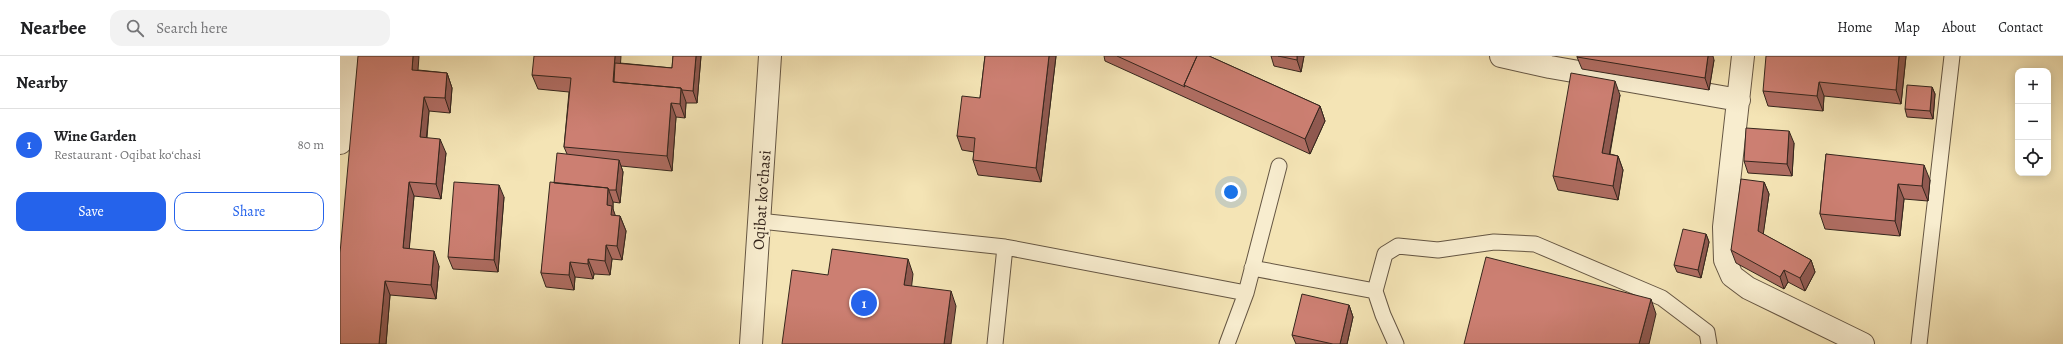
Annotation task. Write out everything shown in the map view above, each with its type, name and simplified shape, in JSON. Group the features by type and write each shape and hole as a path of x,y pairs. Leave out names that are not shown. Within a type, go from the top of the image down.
{"street":[{"path":"340,143 347,56"},
{"name":"Oqibat koʻchasi","path":"751,344 770,56"},
{"path":"1501,56 1550,67 1739,100"},
{"path":"1743,56 1724,227 1725,260 1732,276 1748,288 1863,344"}],"lane":[{"path":"1919,344 1952,56"},
{"path":"1227,344 1246,293 1279,166"},
{"path":"759,221 1005,247 1246,293"},
{"path":"1396,344 1383,315 1375,290 1384,254 1398,246 1438,250 1494,242 1535,244 1662,298 1707,332 1709,344"},
{"path":"994,344 1005,247"},
{"path":"1252,268 1375,290"}],"building":[{"path":"358,56 413,56 412,70 447,73 445,98 424,97 420,137 440,139 436,184 409,182 403,248 434,251 431,285 385,281 379,344 340,344 340,253"},
{"path":"534,56 615,56 613,82 681,88 680,104 671,103 667,156 564,147 571,78 532,75"},
{"path":"673,56 696,56 693,91 682,90 681,88 614,82 615,63 672,68"},
{"path":"985,56 1049,56 1036,168 973,160 975,138 957,136 962,96 980,98"},
{"path":"1117,56 1197,56 1184,85 1185,87"},
{"path":"1197,56 1209,56 1320,106 1305,139 1184,85"},
{"path":"1278,56 1297,56 1297,60"},
{"path":"1577,56 1708,56 1705,78"},
{"path":"1766,56 1899,56 1896,90 1819,82 1817,96 1763,91"},
{"path":"1571,73 1615,81 1602,153 1618,156 1613,186 1553,176"},
{"path":"1907,85 1932,87 1930,111 1905,109"},
{"path":"1746,128 1789,131 1787,164 1744,161"},
{"path":"557,153 619,160 616,190 554,183"},
{"path":"1826,154 1924,165 1922,186 1898,184 1895,221 1820,214"},
{"path":"1741,179 1764,182 1758,231 1811,260 1800,278 1784,270 1780,277 1731,250"},
{"path":"454,182 499,185 494,260 448,257"},
{"path":"550,182 608,188 607,205 612,206 611,215 620,216 617,246 606,245 605,261 588,259 588,264 570,262 569,275 541,273"},
{"path":"1683,229 1706,234 1698,270 1674,265"},
{"path":"832,249 908,259 904,285 951,291 944,344 782,344 792,270 828,275"},
{"path":"1486,257 1651,299 1639,344 1464,344"},
{"path":"1302,294 1349,305 1340,344 1333,344 1292,335"}],"place":[{"name":"Wine Garden","path":"864,303"}]}
